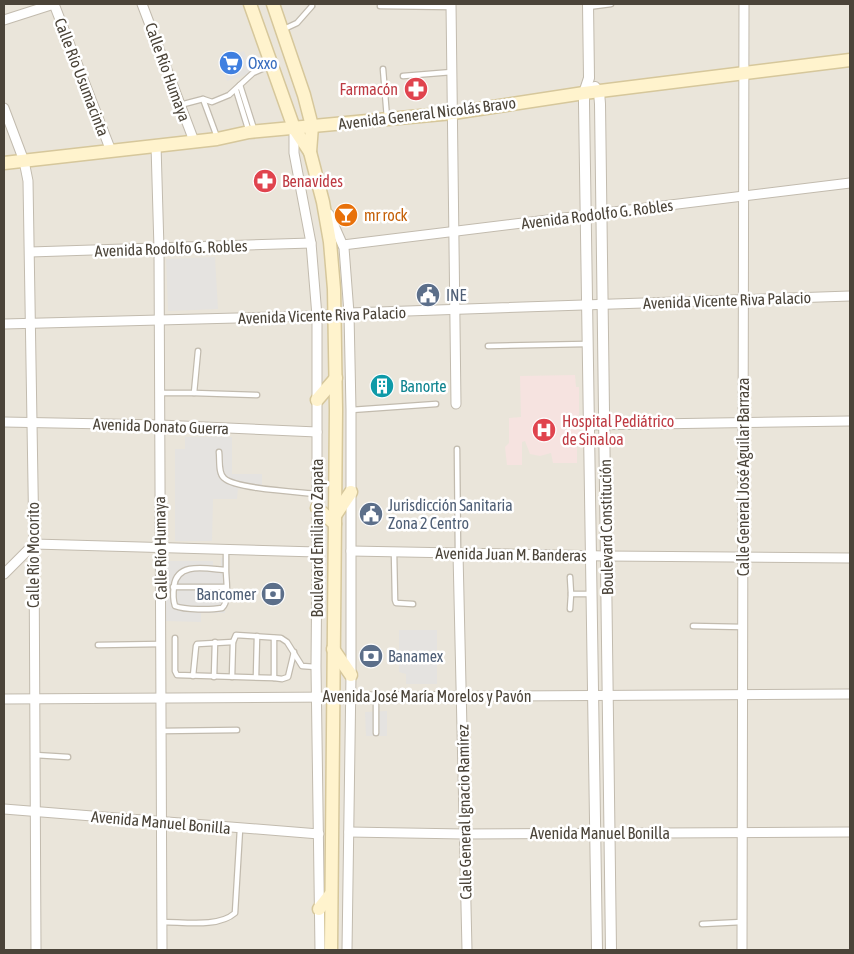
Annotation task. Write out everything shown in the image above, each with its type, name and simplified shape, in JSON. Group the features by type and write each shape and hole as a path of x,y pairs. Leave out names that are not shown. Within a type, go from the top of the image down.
{"main road":[{"name":"Boulevard Emiliano Zapata","path":"250,4 273,64 294,128 310,152"},
{"name":"Boulevard Emiliano Zapata","path":"273,4 304,95 312,126 310,152 322,202 332,261 336,314 332,950"},
{"name":"Avenida General Nicolás Bravo","path":"4,163 194,141 252,132 453,113 584,93 850,60"},
{"path":"317,400 336,378"},
{"path":"317,508 335,519 351,492"},
{"path":"333,649 351,675"},
{"path":"319,909 331,894"}],"street":[{"path":"4,20 54,4"},
{"name":"Calle Río Usumacinta","path":"54,4 111,150"},
{"name":"Calle Río Humaya","path":"142,4 194,141"},
{"name":"Calle General José Aguilar Barraza","path":"742,950 744,4"},
{"path":"451,6 456,404"},
{"name":"Boulevard Constitución","path":"588,6 589,78 584,93 597,950"},
{"path":"589,78 599,92"},
{"name":"Boulevard Constitución","path":"599,92 611,950"},
{"name":"Calle Río Mocorito","path":"4,108 24,161 28,181 34,544 36,950"},
{"name":"Boulevard Emiliano Zapata","path":"294,128 294,153 311,243 316,316 318,432 316,697 320,950"},
{"name":"Calle Río Humaya","path":"156,145 159,249 162,950"},
{"name":"Avenida Rodolfo G. Robles","path":"343,245 601,212 850,184"},
{"name":"Boulevard Emiliano Zapata","path":"322,202 343,245 349,313 351,697 348,950"},
{"name":"Avenida Rodolfo G. Robles","path":"30,252 311,243"},
{"name":"Avenida Vicente Riva Palacio","path":"4,324 316,316 349,313 587,304 850,296"},
{"path":"589,425 850,421"},
{"name":"Avenida Donato Guerra","path":"4,422 160,425 318,432"},
{"path":"4,574 34,544 317,552"},
{"name":"Avenida Juan M. Banderas","path":"351,551 591,556 850,558"},
{"name":"Calle General Ignacio Ramírez","path":"458,553 467,950"},
{"name":"Avenida José María Morelos y Pavón","path":"4,699 850,694"},
{"name":"Avenida Manuel Bonilla","path":"4,809 319,834"},
{"name":"Avenida Manuel Bonilla","path":"349,832 464,834 850,832"}],"lane":[{"path":"588,6 611,4"},
{"path":"282,30 297,23 312,6"},
{"path":"380,6 451,6"},
{"path":"180,105 203,99 212,102 229,95 256,71 273,64"},
{"path":"384,69 387,120"},
{"path":"403,76 452,72"},
{"path":"240,86 252,132"},
{"path":"236,90 252,132"},
{"path":"203,99 217,138"},
{"path":"488,346 588,344"},
{"path":"194,394 198,351"},
{"path":"160,393 257,395"},
{"path":"351,410 436,404"},
{"path":"457,449 458,553"},
{"path":"219,452 221,473 227,480 237,484 317,494"},
{"path":"226,550 226,570 226,605 218,609 178,608 174,603 173,587 175,578 185,570 226,570"},
{"path":"394,552 396,603 413,604"},
{"path":"570,577 570,609"},
{"path":"173,587 226,587"},
{"path":"570,594 592,594"},
{"path":"692,626 743,627"},
{"path":"232,677 233,642 236,635 284,640 302,666 316,667"},
{"path":"256,677 257,636"},
{"path":"175,638 175,673 177,675 282,679 288,677 294,652"},
{"path":"274,638 274,678"},
{"path":"214,677 215,642"},
{"path":"193,676 196,646 200,643 233,642"},
{"path":"98,645 161,644"},
{"path":"376,697 376,733"},
{"path":"162,731 237,730"},
{"path":"34,754 68,757"},
{"path":"162,922 219,922 235,913 240,829"},
{"path":"702,924 742,922"}],"shaded area":[{"path":"4,4 850,4 850,950 4,950"},
{"path":"244,51 252,73 227,81 225,74 243,68 238,53"},
{"path":"215,257 218,309 168,311 166,259"},
{"name":"Hospital Pediátrico de Sinaloa","path":"575,375 576,387 579,387 577,463 553,463 551,453 540,456 530,454 525,441 522,442 522,465 507,465 505,447 509,443 509,418 521,417 520,376"},
{"path":"185,437 232,437 232,474 262,474 262,489 238,489 237,499 213,499 212,541 175,541 175,449 185,449"},
{"path":"221,558 226,558 225,613 201,613 201,622 165,621 166,561 213,561 213,567 221,568"},
{"path":"399,630 437,630 437,684 406,684 406,674 399,672"},
{"path":"387,711 387,736 366,736 365,712"}],"place":[{"name":"Oxxo","path":"231,63"},
{"name":"Farmacón","path":"416,89"},
{"name":"Benavides","path":"265,181"},
{"name":"mr rock","path":"346,215"},
{"name":"INE","path":"428,295"},
{"name":"Banorte","path":"382,386"},
{"name":"Hospital Pediátrico de Sinaloa","path":"544,430"},
{"name":"Jurisdicción Sanitaria Zona 2 Centro","path":"371,514"},
{"name":"Bancomer","path":"273,594"},
{"name":"Banamex","path":"371,656"}]}
